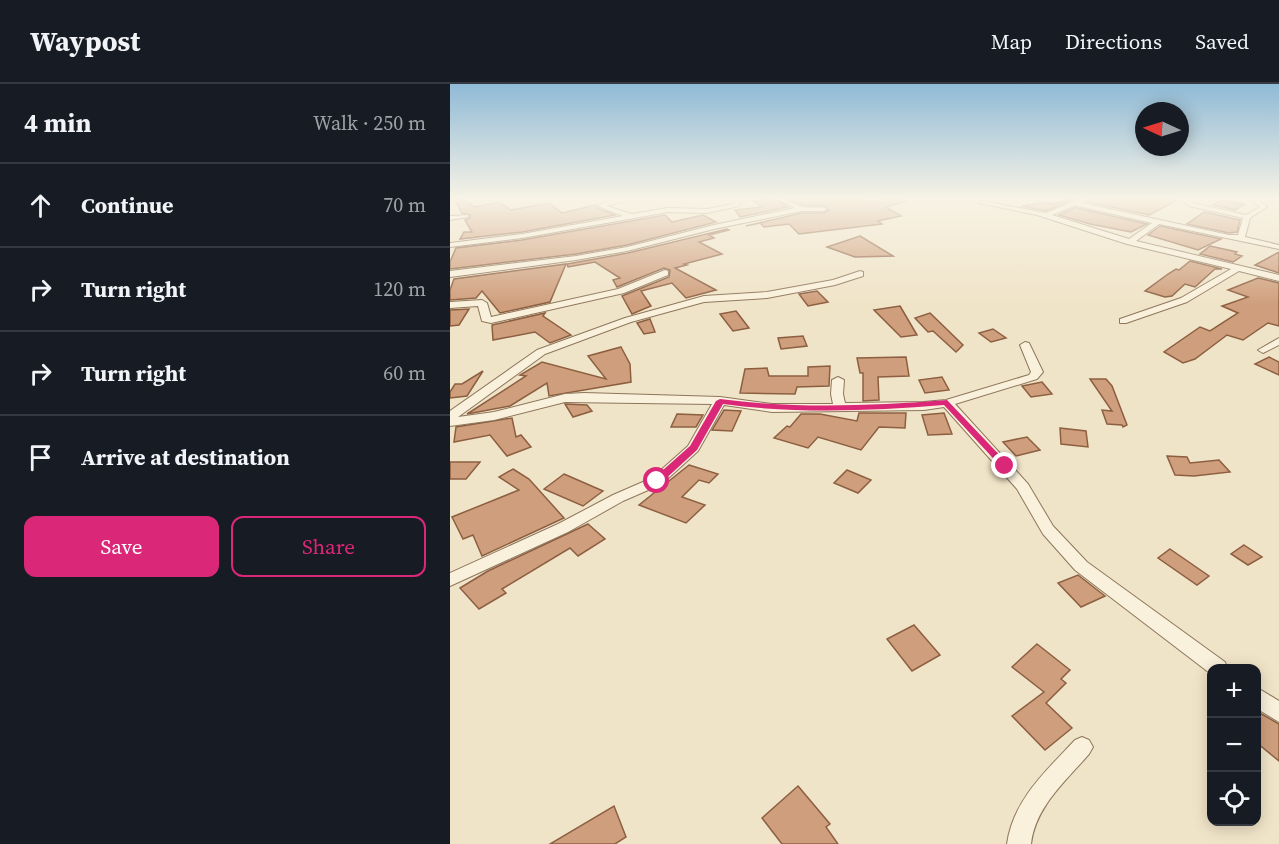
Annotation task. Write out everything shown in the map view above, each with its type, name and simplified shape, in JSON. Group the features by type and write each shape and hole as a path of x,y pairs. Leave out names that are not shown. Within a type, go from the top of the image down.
{"street":[{"path":"450,245 536,233"},
{"path":"450,274 576,258 627,249 688,233"},
{"path":"1102,233 1279,278"},
{"path":"1130,242 1142,233"},
{"path":"1215,233 1279,247"},
{"path":"1238,238 1242,233"},
{"path":"1123,321 1184,300 1238,268"},
{"path":"450,305 482,303 484,319 491,320 621,291 665,273"},
{"path":"450,417 541,352 628,320 704,299 767,295 835,282 860,274"},
{"path":"1263,350 1279,341"},
{"path":"450,422 494,416 565,399 720,401 772,408 840,406 881,408 947,402 1033,377 1038,372 1025,345"},
{"path":"838,380 837,394 840,406"},
{"path":"450,580 563,528 618,498 657,481 693,448 720,401"},
{"path":"947,402 1023,487 1048,530 1081,566 1211,664"},
{"path":"1261,699 1279,713"},
{"path":"1018,844 1018,834 1031,806 1082,747"}],"building":[{"path":"463,233 509,233 460,239"},
{"path":"559,233 672,233 627,245 576,254 450,269 450,262 456,248"},
{"path":"715,233 709,235 714,238 699,242 722,254 675,268 716,290 686,298 672,283 641,291 651,306 632,314 622,296 669,277 670,270 664,268 617,287 613,280 620,278 595,262 568,267 567,264"},
{"path":"1195,233 1221,239 1198,250 1148,235"},
{"path":"860,236 893,256 855,257 827,247"},
{"path":"1210,246 1237,252 1235,254 1242,256 1233,262 1200,254"},
{"path":"1279,252 1279,273 1255,265"},
{"path":"1190,261 1222,269 1215,269 1195,287 1185,284 1172,296 1165,297 1145,291 1176,269 1179,270"},
{"path":"566,264 550,302 500,313 482,291 476,298 450,300 450,290 454,279"},
{"path":"1258,278 1279,283 1279,326 1268,323 1243,340 1227,335 1195,359 1183,363 1164,352 1200,327 1210,331 1238,313 1222,306 1248,297 1228,290"},
{"path":"817,291 828,302 808,306 799,294"},
{"path":"900,306 917,335 901,337 874,310"},
{"path":"469,309 459,325 450,326 450,310"},
{"path":"736,311 749,328 733,331 720,314"},
{"path":"545,313 543,316 571,335 550,343 535,332 493,340 492,325"},
{"path":"930,313 963,345 956,352 933,331 928,332 915,318"},
{"path":"650,319 655,332 644,334 637,323"},
{"path":"993,329 1006,338 991,342 979,333"},
{"path":"803,336 807,346 781,349 778,338"},
{"path":"621,347 630,364 631,382 549,396 547,383 510,406 467,414 526,376 520,375 542,362 606,379 588,356"},
{"path":"906,357 909,376 878,377 879,400 863,401 863,373 860,373 857,358"},
{"path":"1269,357 1279,362 1279,375 1255,364"},
{"path":"830,366 829,386 797,387 795,394 740,393 745,369 767,368 769,376 808,376 808,367"},
{"path":"483,371 467,396 450,398 450,392 455,384 462,384"},
{"path":"942,377 949,390 925,393 919,380"},
{"path":"1090,379 1106,379 1112,386 1127,425 1123,427 1107,424 1102,410 1112,411"},
{"path":"1042,382 1052,394 1031,397 1022,386"},
{"path":"565,404 587,405 592,411 573,417"},
{"path":"724,410 741,411 732,431 712,430"},
{"path":"859,413 906,413 905,428 879,427 861,450 818,437 808,448 774,438 787,426 790,427 801,414 820,414 857,421"},
{"path":"944,413 952,434 928,435 922,415"},
{"path":"677,414 703,415 696,427 671,427"},
{"path":"512,418 516,437 521,435 531,447 507,456 490,435 454,442 456,427"},
{"path":"1060,428 1086,431 1088,447 1061,444"},
{"path":"1027,437 1040,450 1016,456 1003,442"},
{"path":"1167,456 1187,457 1190,463 1219,460 1230,472 1194,476 1175,475"},
{"path":"450,462 480,462 466,479 450,479"},
{"path":"689,465 718,474 709,483 699,480 682,497 705,505 686,523 639,505"},
{"path":"513,469 529,479 564,518 482,556 473,535 463,539 452,517 519,490 499,477"},
{"path":"847,470 871,480 858,493 834,483"},
{"path":"564,474 603,491 583,506 544,489"},
{"path":"588,524 605,539 578,556 570,548 502,589 506,593 479,609 460,588 488,571"},
{"path":"1244,545 1262,557 1248,565 1231,554"},
{"path":"1170,549 1209,576 1197,585 1158,558"},
{"path":"1078,575 1105,596 1081,607 1058,583"},
{"path":"914,625 940,655 912,671 887,639"},
{"path":"1037,644 1070,670 1061,679 1066,683 1046,703 1072,728 1045,750 1012,716 1044,692 1012,667"},
{"path":"1261,714 1279,724 1279,761 1261,746"},
{"path":"798,786 830,824 826,827 838,844 782,844 762,818"},
{"path":"614,806 626,837 615,844 550,844"}],"route":[{"path":"657,481 693,448 720,401 772,408 840,406 881,408 924,406 947,402 1005,466"}]}
